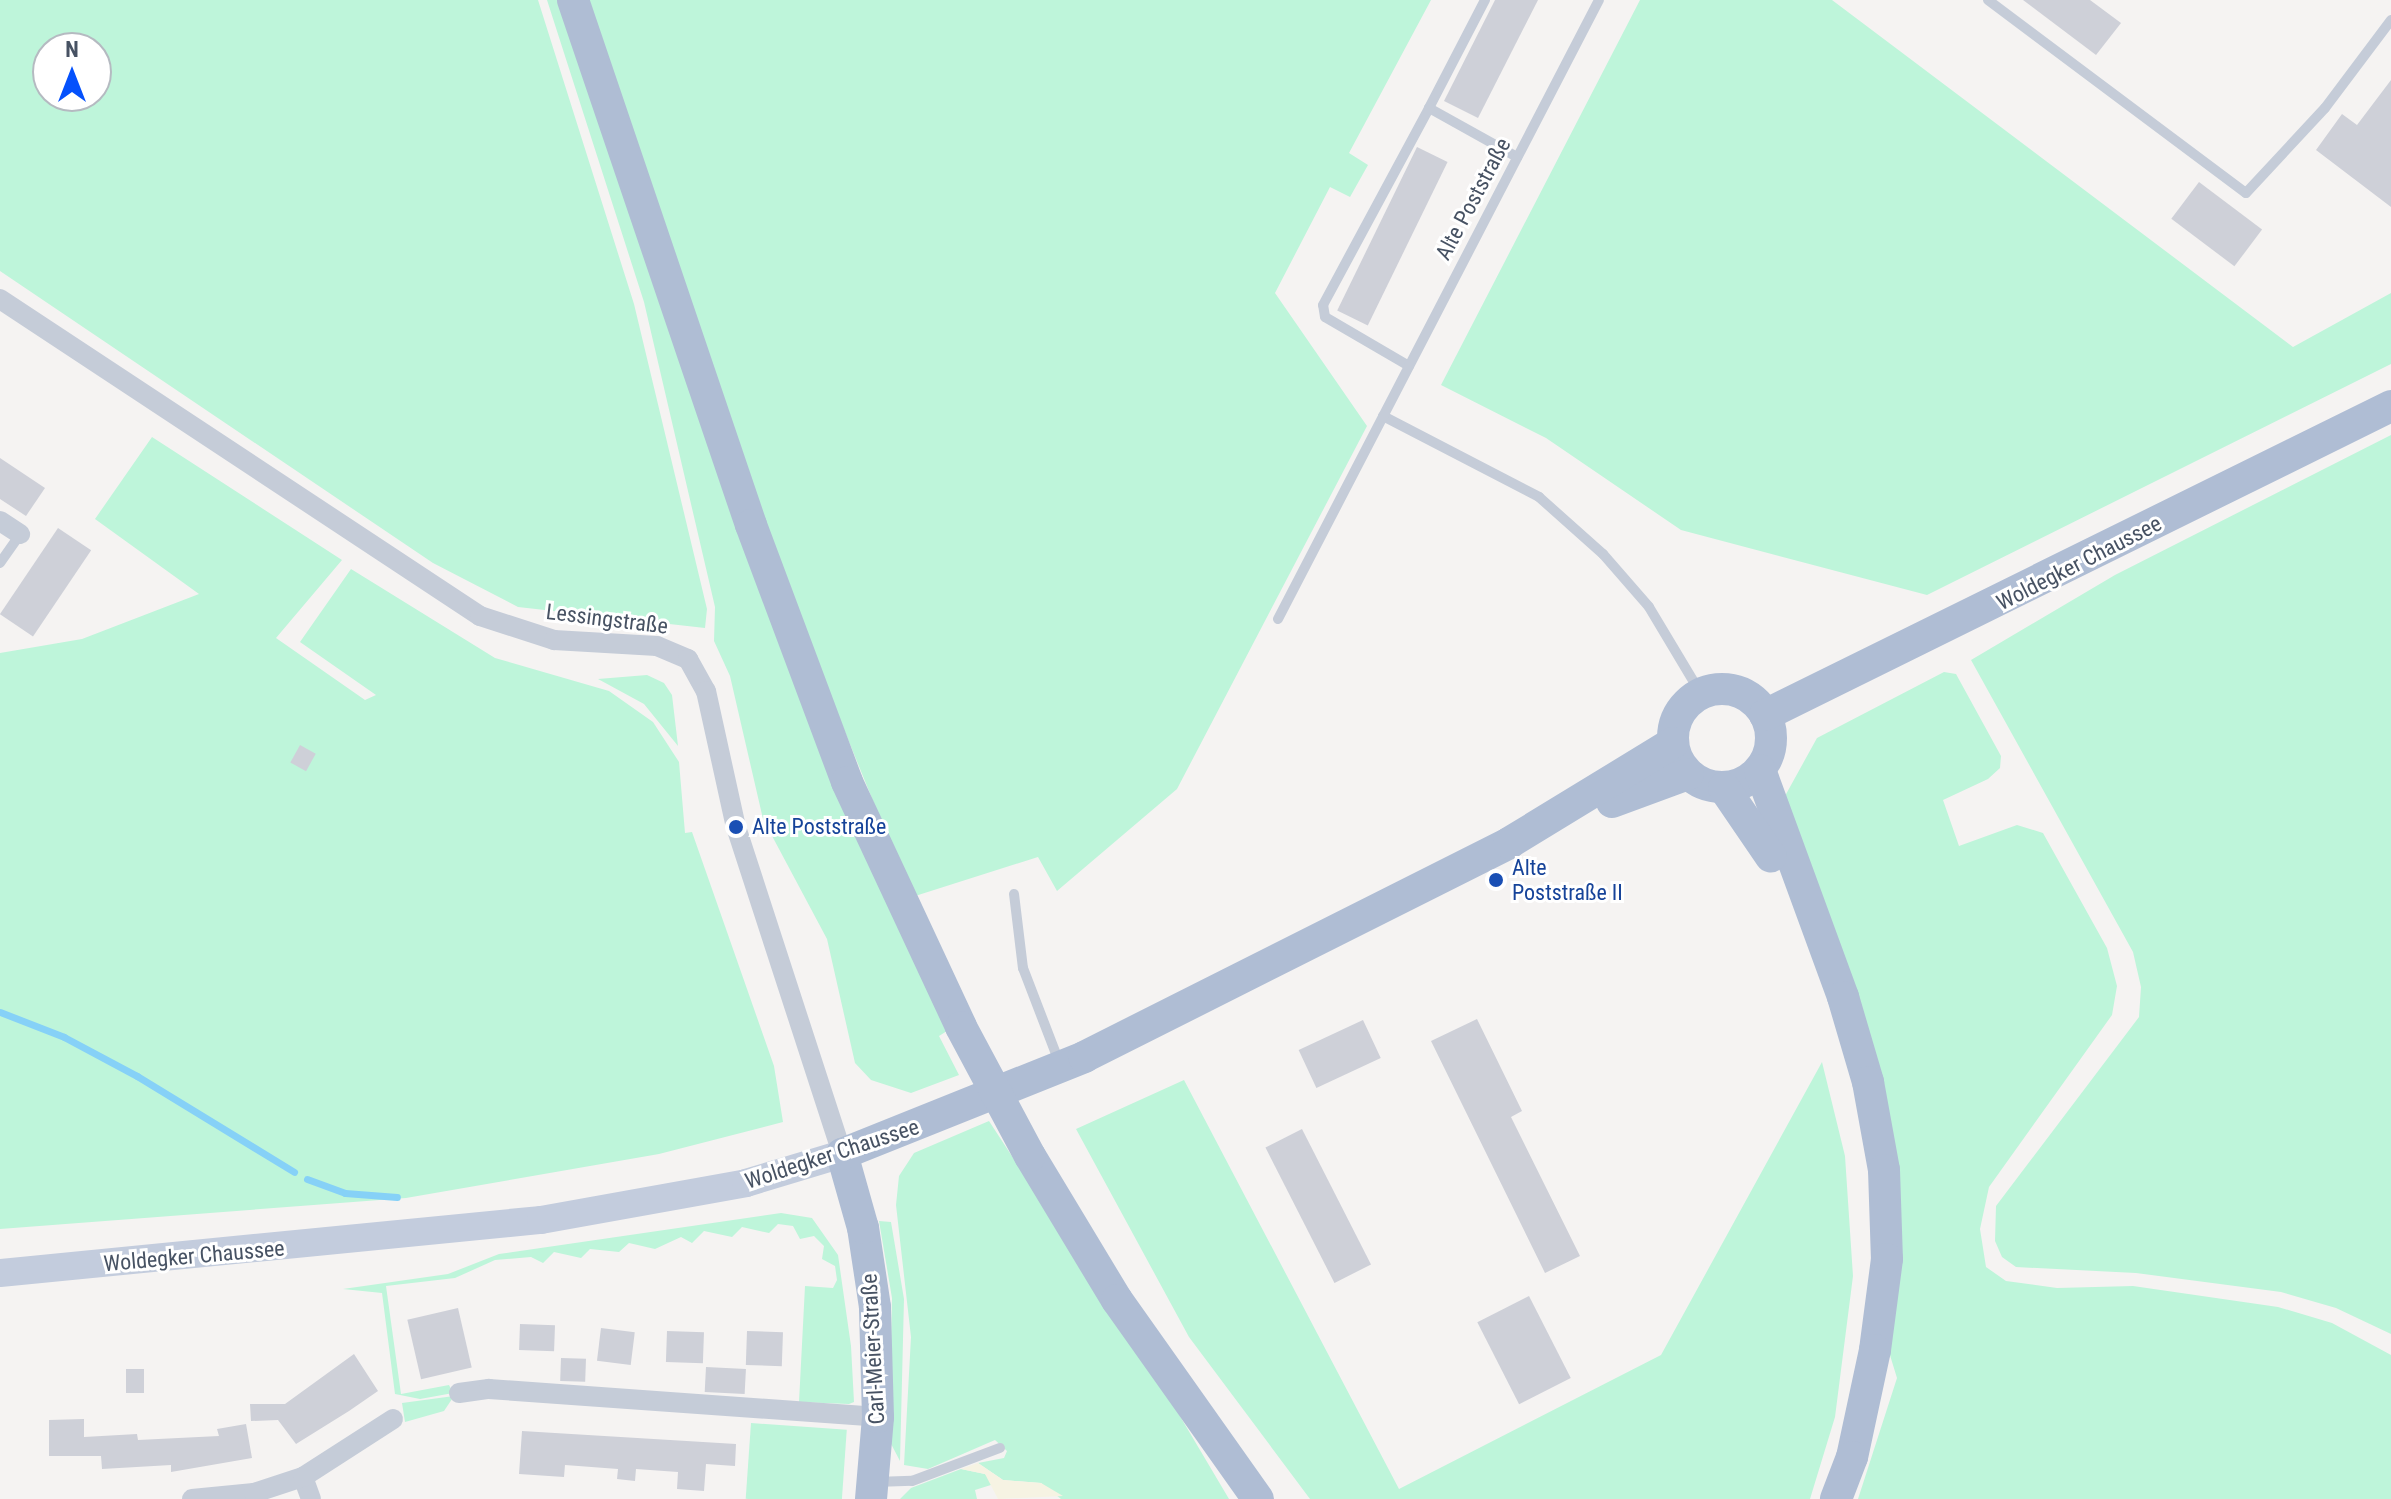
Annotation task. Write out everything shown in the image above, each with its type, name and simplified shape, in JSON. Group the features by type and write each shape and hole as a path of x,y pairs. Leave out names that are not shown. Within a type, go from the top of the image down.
{"main road":[{"path":"573,0 751,525 847,782 961,1027 1030,1156 1117,1300 1258,1499"},
{"name":"Woldegker Chaussee","path":"1765,715 2391,406"},
{"path":"1724,788 1760,770 1770,748 1765,715 1730,690 1701,694 1677,717 1673,743 1688,774 1724,788 1745,811 1821,943"},
{"name":"Woldegker Chaussee","path":"0,1273 541,1220 732,1186 842,1154 1061,1067 1509,843 1673,743"},
{"path":"1760,770 1868,1082 1884,1170 1887,1259 1875,1350 1836,1499"},
{"name":"Woldegker Chaussee","path":"1509,843 1688,774"},
{"name":"Carl-Meier-Straße","path":"842,1154 870,1267 878,1417 872,1491"}],"street":[{"name":"Lessingstraße","path":"0,299 480,616 554,640 657,646 688,659 706,691 736,827 842,1154"},
{"path":"0,521 20,534"},
{"path":"459,1393 489,1389 878,1417"},
{"path":"192,1499 254,1493 303,1477 393,1419"},
{"path":"303,1477 311,1499"}],"lane":[{"path":"1409,366 1325,317 1323,305 1485,0"},
{"name":"Alte Poststraße","path":"1278,619 1599,0"},
{"path":"1988,0 2246,193 2325,108 2391,20"},
{"path":"1429,108 1517,157"},
{"path":"1383,416 1539,497 1603,554 1649,607 1701,694"},
{"path":"0,563 20,534"},
{"path":"1014,894 1023,968 1061,1067"},
{"path":"872,1491 912,1481 1000,1448"}],"green space":[{"path":"0,0 538,0 634,304 707,609 705,628 518,607 433,563 0,271"},
{"path":"547,0 561,0 835,785 947,1031 939,1036 959,1075 911,1093 871,1080 855,1063 827,939 763,819 730,676 714,641 715,607 644,302"},
{"path":"586,0 1431,0 1349,153 1368,165 1350,197 1330,187 1275,293 1367,426 1177,789 1057,891 1038,857 912,897 796,611"},
{"path":"1640,0 1832,0 2293,347 2391,293 2391,364 1927,595 1681,530 1546,438 1441,385"},
{"path":"2391,435 2391,1334 2336,1308 2281,1292 2136,1273 2016,1267 2002,1257 1995,1241 1996,1206 2139,1017 2141,987 2133,952 1971,660 2115,575"},
{"path":"152,437 342,560 276,638 365,700 376,695 300,642 351,569 495,658 609,691 653,722 679,762 685,833 692,832 774,1066 783,1122 659,1154 406,1198 0,1229 0,653 82,639 199,594 95,519"},
{"path":"1944,672 1956,674 2001,756 2000,768 1988,779 1943,800 1959,846 2017,825 2043,833 2107,948 2117,986 2112,1015 1989,1187 1980,1229 1986,1267 2006,1281 2057,1288 2133,1286 2278,1307 2332,1323 2391,1355 2391,1499 1858,1499 1897,1378 1889,1352 1897,1263 1785,796 1817,738"},
{"path":"647,675 664,683 672,695 678,746 644,704 598,679"},
{"path":"1822,1062 1845,1156 1853,1276 1835,1417 1810,1499 1310,1499 1189,1337 1076,1129 1184,1080 1399,1489 1661,1355"},
{"path":"989,1121 1168,1396 1229,1499 1061,1499 1041,1483 1003,1480 978,1463 1004,1458 1007,1451 995,1440 928,1469 904,1465 911,1337 896,1205 899,1176 914,1153"},
{"path":"781,1213 812,1218 838,1255 851,1346 854,1402 849,1404 799,1402 805,1286 833,1288 837,1280 835,1266 822,1259 824,1246 814,1236 800,1239 793,1226 778,1224 769,1233 742,1227 732,1237 704,1231 692,1243 681,1237 655,1249 629,1243 619,1252 590,1249 581,1258 554,1252 543,1263 531,1257 495,1260 455,1278 386,1286 401,1394 449,1385 453,1393 420,1399 395,1394 382,1293 343,1289 448,1274 499,1254"},
{"path":"879,1221 891,1222 904,1299 900,1461 889,1440 892,1298"},
{"path":"454,1396 444,1411 405,1422 402,1403"},
{"path":"751,1423 847,1430 842,1499 746,1499"},
{"path":"961,1469 985,1474 994,1484 975,1490 977,1499 900,1499 911,1488"}],"sand":[{"path":"978,1463 1003,1480 1041,1483 1063,1496 998,1499 985,1474 961,1469"}],"building":[{"path":"1495,0 1538,0 1478,118 1444,101"},
{"path":"2023,0 2090,0 2121,23 2096,55"},
{"path":"2391,80 2391,207 2316,150 2342,114 2357,125"},
{"path":"1417,147 1448,162 1368,325 1337,311"},
{"path":"2199,182 2262,230 2234,266 2171,219"},
{"path":"0,458 45,488 26,516 0,499"},
{"path":"58,528 91,550 33,637 0,614"},
{"path":"300,745 316,754 306,771 290,762"},
{"path":"1477,1019 1522,1111 1511,1117 1580,1256 1545,1273 1431,1041"},
{"path":"1363,1020 1381,1058 1316,1088 1299,1050"},
{"path":"1302,1129 1371,1264 1334,1283 1265,1148"},
{"path":"1529,1296 1571,1378 1519,1404 1477,1322"},
{"path":"458,1308 472,1367 421,1379 407,1320"},
{"path":"520,1324 555,1325 554,1351 519,1350"},
{"path":"601,1328 635,1332 631,1365 597,1361"},
{"path":"667,1331 704,1332 703,1363 666,1362"},
{"path":"747,1331 783,1332 782,1366 746,1365"},
{"path":"354,1354 378,1391 349,1411 296,1444 278,1420 251,1421 250,1404 285,1404"},
{"path":"561,1358 586,1359 585,1382 560,1381"},
{"path":"706,1367 746,1369 745,1394 705,1392"},
{"path":"126,1369 144,1369 144,1393 126,1393"},
{"path":"84,1419 84,1437 137,1434 138,1440 219,1436 217,1429 246,1424 252,1458 171,1472 171,1465 102,1469 101,1456 49,1456 49,1420"},
{"path":"522,1431 736,1444 735,1466 706,1464 704,1491 677,1489 678,1472 636,1469 635,1481 617,1479 618,1469 565,1465 564,1477 519,1474"}],"waterway":[{"path":"0,1012 64,1037 137,1076 294,1172"},
{"path":"307,1179 345,1193 397,1197"}],"place":[{"name":"Alte Poststraße","path":"736,827"},
{"name":"Alte Poststraße II","path":"1496,880"}]}
